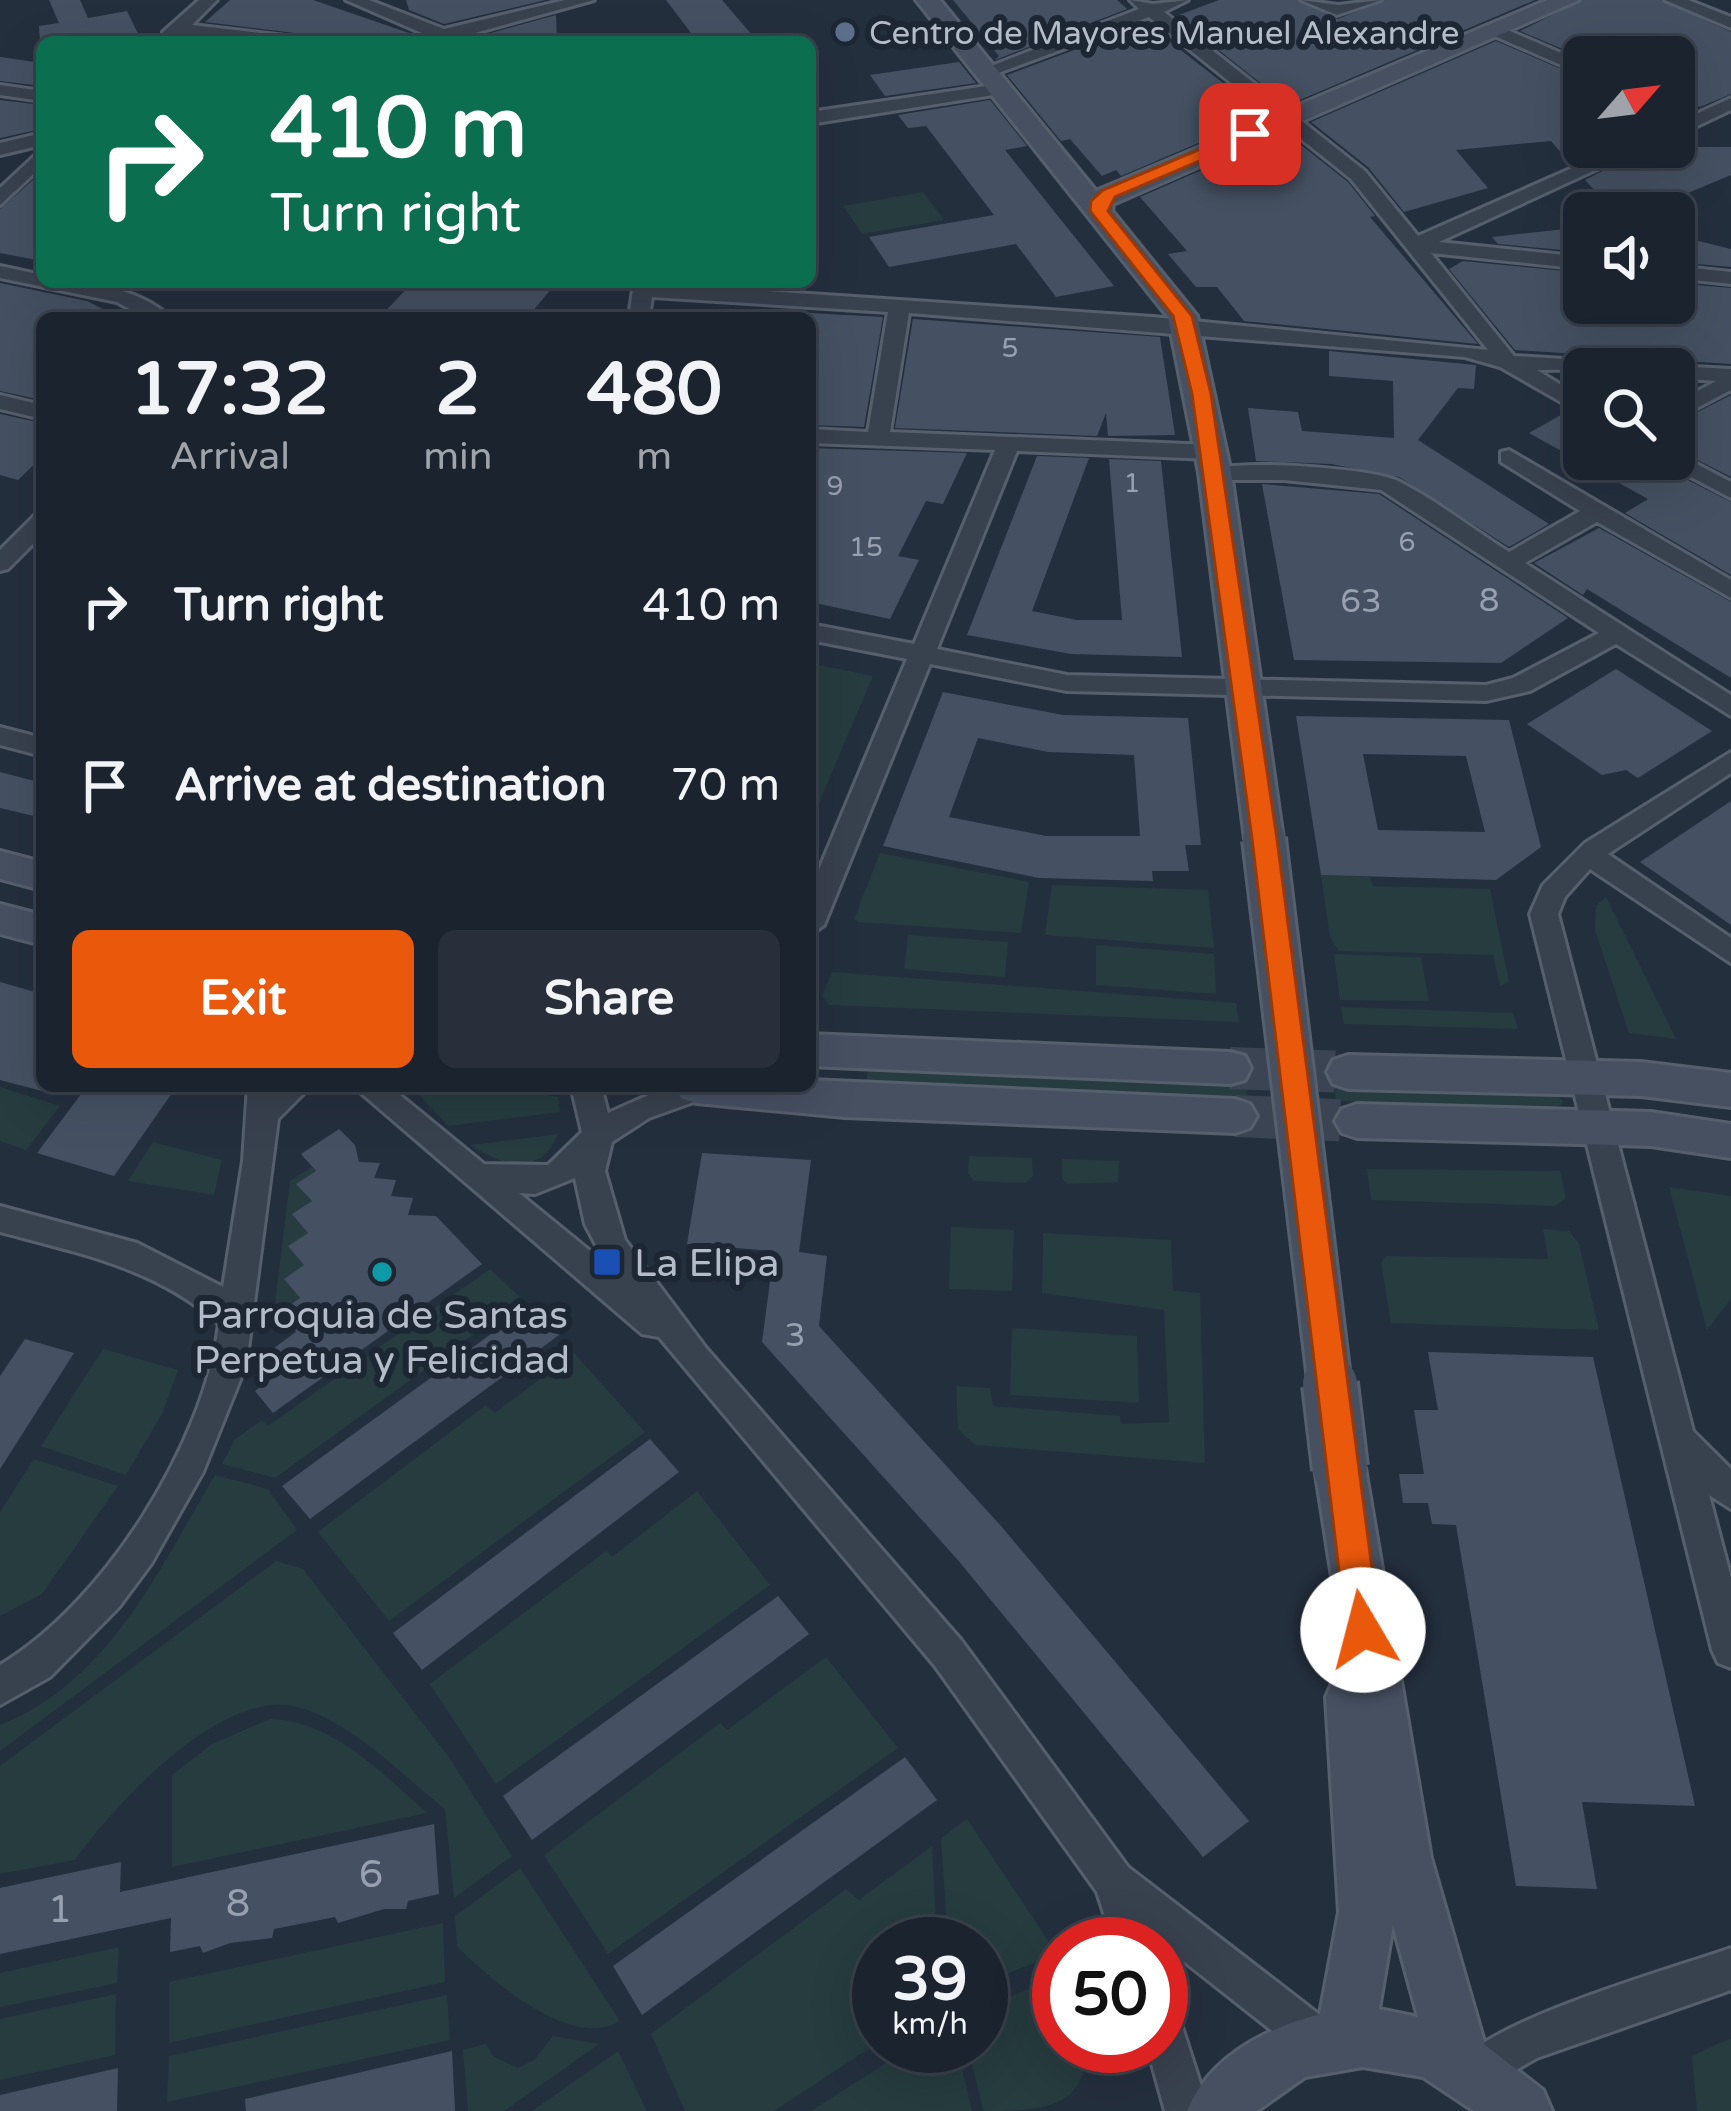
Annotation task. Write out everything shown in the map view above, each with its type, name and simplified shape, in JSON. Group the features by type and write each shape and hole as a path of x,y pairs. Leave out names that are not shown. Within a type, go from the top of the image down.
{"main road":[{"path":"928,0 1171,295 1185,328 1213,463 1358,1594 1402,1858 1467,2068"},
{"path":"1099,211 1102,197 1567,0"},
{"path":"1076,182 1099,189 1126,187"},
{"path":"0,865 36,874"},
{"path":"0,919 36,928"},
{"path":"816,1050 1230,1068"},
{"path":"1348,1072 1580,1077 1731,1090"},
{"path":"761,1092 844,1100 1235,1116"},
{"path":"1358,1121 1681,1132 1731,1141"},
{"path":"1681,1132 1693,1123 1731,1123"},
{"path":"1332,2040 1367,1912 1355,1788 1358,1594"},
{"path":"1216,2111 1254,2072 1332,2040 1418,2046 1467,2068 1522,2111"}],"street":[{"path":"168,36 208,0"},
{"path":"355,0 441,36"},
{"path":"453,36 586,0"},
{"path":"816,117 994,80 1144,5 1180,0"},
{"path":"1310,0 1337,10 1373,0"},
{"path":"1673,0 1731,23"},
{"path":"1144,5 1358,175 1508,362 1563,395"},
{"path":"177,28 244,36"},
{"path":"1496,30 1563,60"},
{"path":"0,90 36,95"},
{"path":"1695,127 1706,125 1731,104"},
{"path":"1695,120 1706,125"},
{"path":"0,150 36,141"},
{"path":"0,150 36,157"},
{"path":"0,199 36,160"},
{"path":"1415,244 1586,168"},
{"path":"1465,219 1462,237 1487,253"},
{"path":"1415,244 1563,261"},
{"path":"0,272 36,279"},
{"path":"1695,274 1731,278"},
{"path":"79,288 122,297 150,312"},
{"path":"668,288 1466,351 1508,362 1563,365"},
{"path":"878,438 899,308"},
{"path":"1695,374 1731,378"},
{"path":"1695,400 1731,378"},
{"path":"0,402 36,411"},
{"path":"816,436 1213,463 1388,484 1731,707"},
{"path":"816,895 824,855 920,655 1008,446"},
{"path":"1509,457 1731,590"},
{"path":"1695,471 1731,491"},
{"path":"1509,562 1587,515 1601,514"},
{"path":"0,564 36,527"},
{"path":"816,633 1067,683 1500,692 1617,633"},
{"path":"0,736 36,745"},
{"path":"1731,761 1589,855 1547,895 1544,914 1576,1034 1580,1077 1598,1129 1731,1650"},
{"path":"1589,855 1731,952"},
{"path":"374,1092 694,1358"},
{"path":"587,1092 598,1135 589,1171 601,1224 613,1249 694,1358 948,1653 1114,1881 1126,1917"},
{"path":"482,1177 535,1180 558,1175 598,1135 659,1098 679,1092"},
{"path":"0,1686 50,1658 85,1625 193,1460 228,1372 266,1095"},
{"path":"0,1219 168,1268 208,1289 236,1318"},
{"path":"1678,1440 1731,1493"},
{"path":"1114,1881 1332,2040"},
{"path":"1467,2068 1526,2041 1731,1969"},
{"path":"1175,2073 1186,2111"}],"green space":[{"path":"923,192 944,220 862,234 843,206"},
{"path":"816,664 873,676 816,810"},
{"path":"880,853 1029,882 1021,933 858,922 854,919"},
{"path":"1321,875 1370,877 1373,886 1490,889 1509,982 1500,986 1493,955 1339,951 1330,937"},
{"path":"1052,885 1208,890 1214,948 1045,935"},
{"path":"1606,897 1676,1039 1629,1033 1595,930 1596,906"},
{"path":"908,935 1008,942 1005,977 904,969"},
{"path":"1096,945 1214,954 1216,994 1096,985"},
{"path":"1334,954 1421,957 1429,1001 1340,1000"},
{"path":"832,972 1236,1003 1239,1022 829,1005 822,996"},
{"path":"1341,1007 1513,1013 1518,1029 1344,1024"},
{"path":"868,1069 1246,1084 1247,1099 866,1083"},
{"path":"1334,1086 1553,1092 1564,1102 1557,1108 1336,1101"},
{"path":"0,1087 60,1106 26,1150 0,1141"},
{"path":"417,1092 529,1092 558,1097 560,1112 448,1126"},
{"path":"558,1134 542,1157 520,1164 471,1145"},
{"path":"153,1142 222,1160 214,1195 128,1181"},
{"path":"969,1156 1032,1158 1033,1176 1025,1183 974,1181 968,1174"},
{"path":"1062,1159 1119,1161 1118,1182 1068,1184 1062,1179"},
{"path":"311,1167 316,1171 296,1184 312,1201 292,1214 308,1233 289,1246 304,1265 284,1279 300,1298 273,1320 290,1181"},
{"path":"1367,1169 1560,1171 1566,1198 1555,1206 1371,1200"},
{"path":"1669,1187 1731,1196 1731,1299 1707,1330"},
{"path":"951,1227 1014,1230 1012,1291 949,1289"},
{"path":"1543,1229 1569,1231 1579,1244 1599,1330 1391,1323 1381,1262 1387,1256 1548,1259"},
{"path":"1043,1233 1171,1240 1173,1291 1200,1293 1205,1463 975,1445 958,1429 956,1386 990,1388 993,1406 1120,1416 1121,1424 1169,1422 1164,1310 1042,1293"},
{"path":"490,1269 522,1299 275,1478 222,1464 235,1439 262,1420 268,1426"},
{"path":"1012,1328 1137,1336 1139,1403 1010,1395"},
{"path":"103,1349 178,1370 163,1412 126,1475 41,1446"},
{"path":"574,1353 645,1432 389,1621 318,1532 486,1405 495,1413"},
{"path":"34,1459 118,1486 42,1594 0,1616 0,1512"},
{"path":"215,1475 268,1489 297,1530 0,1751 0,1725 38,1706 72,1681 127,1619"},
{"path":"697,1491 770,1585 496,1784 430,1684 606,1551 612,1557"},
{"path":"276,1561 303,1569 448,1756 512,1856 454,1898 445,1809 334,1722 293,1706 264,1706 233,1716 170,1757 115,1811 75,1860 0,1874 0,1766"},
{"path":"826,1657 898,1748 608,1954 544,1855 720,1723 727,1730"},
{"path":"270,1719 293,1722 335,1739 427,1813 172,1867 172,1775 212,1744"},
{"path":"967,1819 1032,1917 1032,1964 1008,1973 1008,1917 946,1917 941,1838"},
{"path":"932,1846 936,1917 852,1917 852,2060 774,2111 685,2111 651,2034 846,1889 859,1900"},
{"path":"520,1868 620,2021 601,2028 556,2019 510,1992 457,1946 455,1916"},
{"path":"443,1923 445,1982 169,2043 169,1982"},
{"path":"119,1947 117,1983 0,2007 0,1973"},
{"path":"1032,1987 1032,2073 1082,2073 1079,2084 1056,2103 983,2111 974,2073 1008,2073 1008,1998"},
{"path":"116,1994 115,2055 0,2080 0,2019"},
{"path":"447,1995 450,2040 167,2102 169,2056"},
{"path":"553,2036 599,2044 504,2111 468,2111 463,2050 486,2044 494,2057 518,2068 534,2060"},
{"path":"1731,2038 1731,2111 1697,2111 1692,2056"},
{"path":"618,2051 647,2111 532,2111"},
{"path":"871,2073 963,2073 972,2111 811,2111"}],"building":[{"path":"49,0 80,0 88,18 127,11 139,36 40,36 39,26 59,23"},
{"path":"230,0 313,0 412,34 299,36 205,22"},
{"path":"406,0 546,0 444,24 409,10"},
{"path":"666,0 722,0 753,36 693,36"},
{"path":"953,0 1117,0 1127,9 995,60 999,56"},
{"path":"1219,0 1297,0 1338,19 1385,0 1535,0 1288,105 1176,16"},
{"path":"1583,0 1661,0 1731,32 1731,94 1700,107 1695,105 1695,36 1563,36 1563,49 1520,31"},
{"path":"556,15 557,36 481,36"},
{"path":"1146,23 1264,115 1121,176 1116,170 1102,176 1070,139 1061,141 1007,75"},
{"path":"1496,41 1563,70 1563,155 1551,141 1456,150 1488,188 1404,212 1368,167 1311,122"},
{"path":"0,57 36,62 36,85 0,81"},
{"path":"959,62 976,83 885,96 870,75"},
{"path":"0,100 36,104 36,130 0,138"},
{"path":"990,100 1027,146 1005,150 1114,286 1056,297 1016,244 889,267 869,237 994,215 926,126 908,128 898,115"},
{"path":"1286,133 1348,182 1375,216 1370,217 1478,344 1244,321 1217,287 1196,287 1168,254 1187,251 1140,197"},
{"path":"1695,147 1731,147 1731,175 1690,192 1596,192 1585,180 1608,168 1695,168"},
{"path":"36,177 36,260 0,253 0,209"},
{"path":"1563,229 1563,250 1498,244 1492,237"},
{"path":"1695,240 1731,249 1731,267 1695,264"},
{"path":"1463,261 1563,271 1563,324 1695,324 1695,285 1731,288 1731,364 1695,362 1695,348 1563,348 1563,353 1515,350 1449,269"},
{"path":"0,283 87,301 108,312 36,312 36,399 0,391"},
{"path":"407,288 552,288 532,312 385,312"},
{"path":"816,313 883,317 864,427 816,425"},
{"path":"913,319 1160,337 1175,435 1108,436 1106,413 1097,436 895,428"},
{"path":"1329,351 1476,365 1474,389 1458,388 1418,440 1549,524 1509,547 1399,477 1331,464 1256,461 1248,408 1298,412 1302,431 1394,438 1393,381 1329,376"},
{"path":"1731,395 1731,477 1695,459 1695,413"},
{"path":"0,414 36,422 36,463 18,480 0,475"},
{"path":"1563,414 1563,452 1529,433"},
{"path":"816,448 967,453 943,504 926,501 898,556 919,560 890,619 816,603"},
{"path":"1037,456 1089,458 1032,611 1077,620 1122,620 1109,459 1161,461 1182,657 1071,654 967,635"},
{"path":"1614,480 1688,480 1731,502 1731,575 1625,513 1648,499"},
{"path":"1262,484 1379,494 1568,618 1501,663 1294,660"},
{"path":"1599,528 1731,602 1731,678 1587,589 1583,595 1534,563"},
{"path":"1616,669 1712,731 1638,778 1626,770 1602,775 1527,724"},
{"path":"943,692 1063,715 1188,718 1201,845 1185,845 1189,871 1152,871 1153,881 1039,878 883,846","holes":["978,738 1048,752 1134,755 1140,836 1046,836 949,817"]},
{"path":"1296,716 1509,720 1541,847 1496,880 1321,875","holes":["1363,754 1466,756 1485,832 1378,830"]},
{"path":"0,772 36,781 36,817 0,808"},
{"path":"1731,801 1731,925 1640,862"},
{"path":"0,982 36,992 36,1089 0,1080"},
{"path":"83,1092 173,1092 114,1176 37,1153"},
{"name":"Parroquia de Santas Perpetua y Felicidad","path":"339,1129 355,1145 359,1162 380,1163 374,1178 396,1180 391,1196 413,1198 408,1215 436,1216 482,1264 273,1413 255,1391 290,1366 274,1348 296,1332 280,1312 300,1298 284,1279 304,1265 288,1246 308,1233 292,1214 312,1201 296,1184 316,1171 301,1154"},
{"path":"702,1153 811,1160 799,1252 827,1256 819,1326 1001,1526 1249,1821 1203,1857 957,1559 762,1342 774,1251 687,1244"},
{"path":"531,1305 559,1335 310,1519 282,1486"},
{"path":"25,1339 74,1353 0,1469 0,1376"},
{"path":"1428,1352 1593,1357 1695,1806 1582,1802 1597,1889 1516,1886 1456,1525 1432,1524 1428,1503 1403,1503 1399,1474 1424,1474 1414,1410 1438,1410"},
{"path":"650,1439 679,1472 422,1670 393,1633"},
{"path":"778,1596 809,1634 532,1840 503,1796"},
{"path":"905,1757 937,1800 642,2015 613,1966"},
{"path":"434,1824 439,1894 408,1901 406,1909 384,1909 338,1923 335,1917 274,1929 272,1938 230,1943 203,1953 200,1946 170,1952 171,1918 0,1954 0,1888 121,1862 120,1892"},
{"path":"452,2051 455,2111 246,2111 245,2099"},
{"path":"118,2068 117,2111 0,2111 0,2095"}],"tunnel":[{"path":"1230,1068 1348,1072"},
{"path":"1235,1116 1357,1121"}],"place":[{"name":"Centro de Mayores Manuel Alexandre","path":"845,32"},
{"name":"La Elipa","path":"607,1262"},
{"name":"Parroquia de Santas Perpetua y Felicidad","path":"382,1272"}],"route":[{"path":"1250,134 1102,197 1099,211 1171,295 1182,316 1202,394 1264,839 1363,1630"}]}
